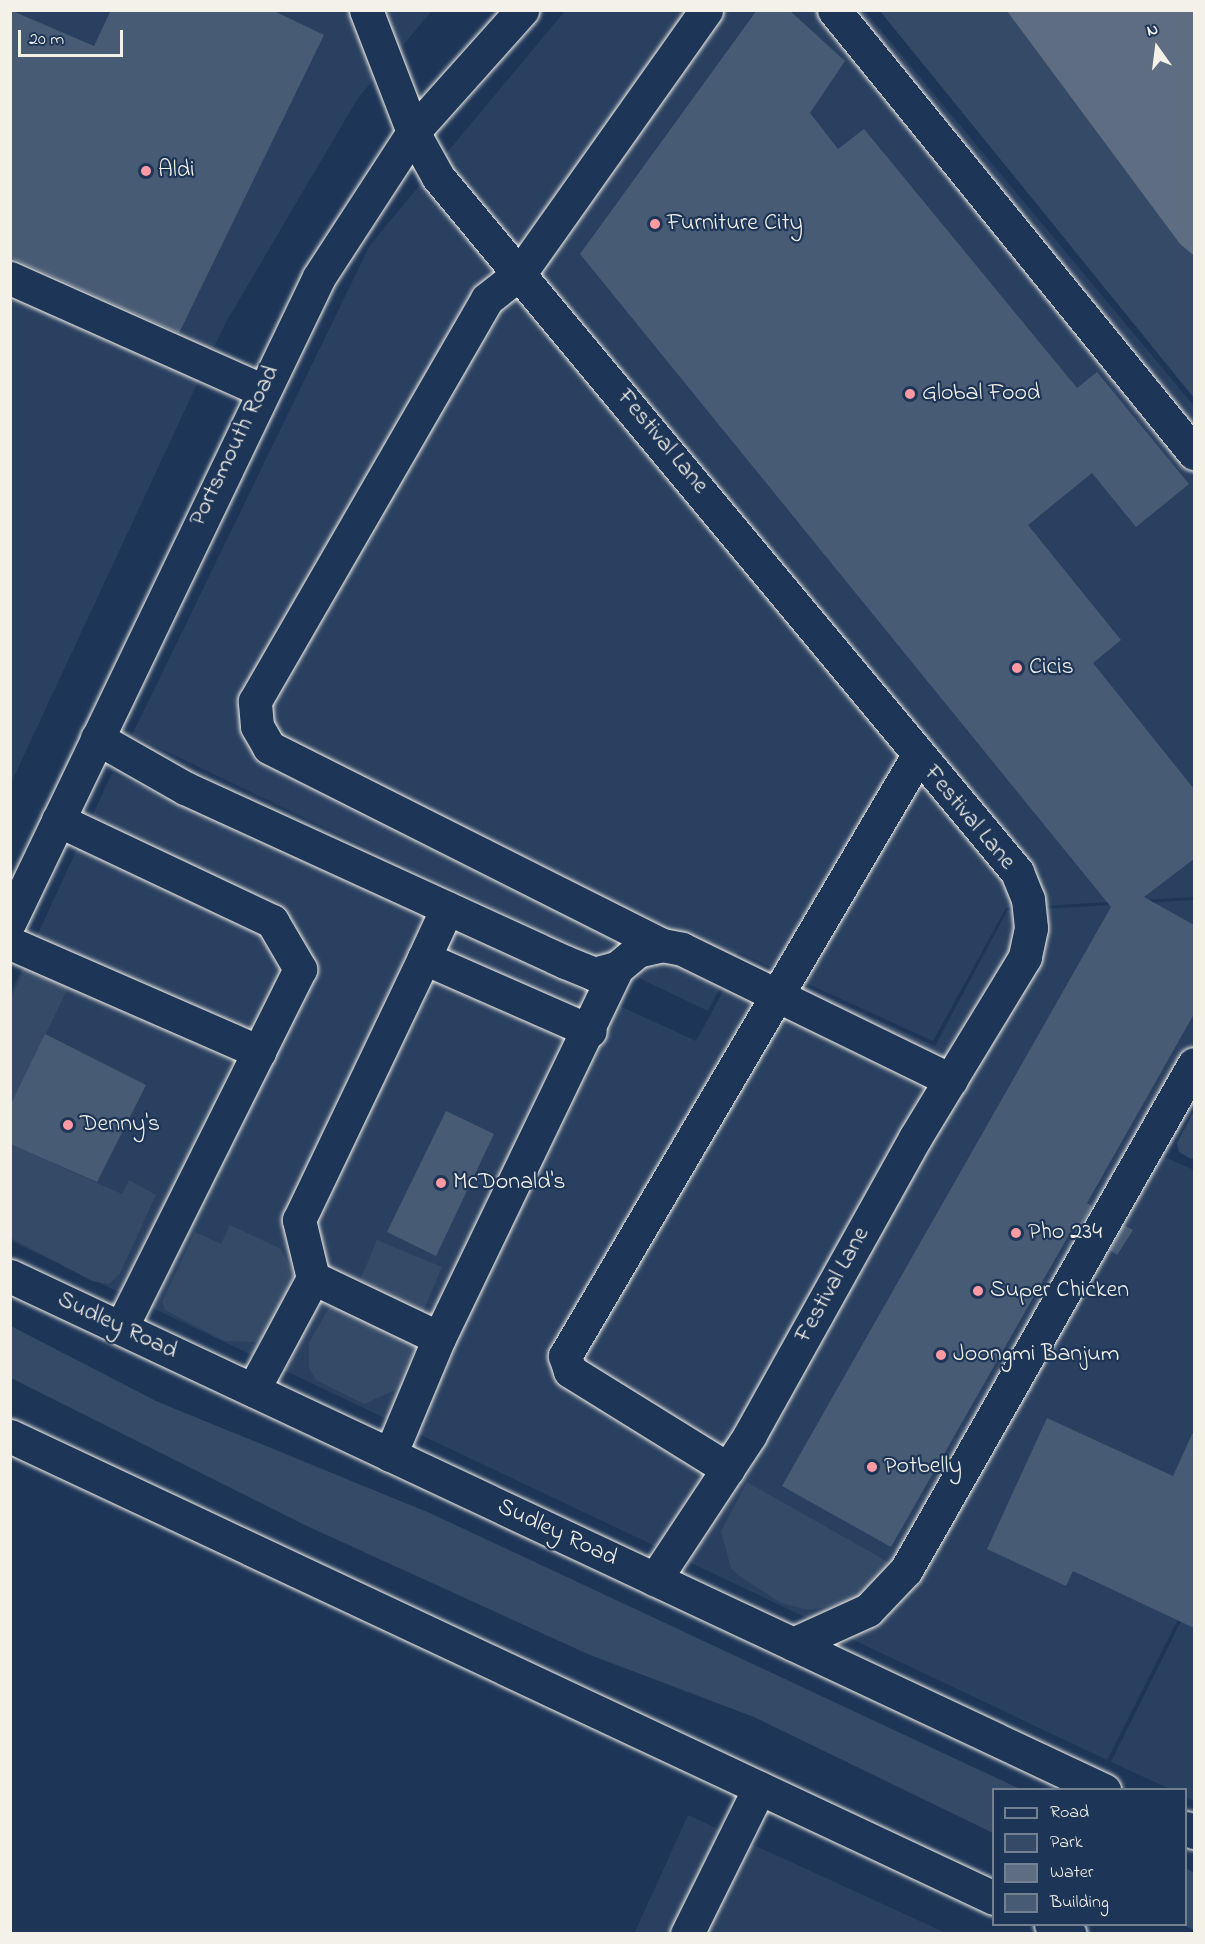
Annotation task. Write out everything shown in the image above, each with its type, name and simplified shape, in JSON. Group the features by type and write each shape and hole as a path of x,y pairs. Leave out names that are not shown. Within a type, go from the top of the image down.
{"main road":[{"name":"Festival Lane","path":"366,10 413,132 438,177 520,273 918,757 1017,873 1031,928 1025,957 951,1080 728,1469 655,1579"},
{"name":"Portsmouth Road","path":"10,921 262,390 319,277 413,132 522,10"},
{"path":"706,10 520,273 487,299 255,701 257,726 268,747 662,945 779,996 951,1080"},
{"path":"834,10 1194,453"},
{"path":"10,278 262,390"},
{"path":"97,738 185,788 594,974 617,968 637,951 662,945"},
{"path":"728,1469 570,1371 565,1356 918,757"},
{"path":"58,820 272,921 300,969 121,1328"},
{"path":"253,1390 313,1278 298,1220 447,908"},
{"path":"10,943 259,1052"},
{"path":"424,958 590,1031"},
{"path":"390,1455 439,1338 590,1031 617,968"},
{"path":"793,1644 868,1610 889,1592 921,1544 1194,1064"},
{"name":"Sudley Road","path":"10,1276 1100,1788"},
{"path":"313,1278 439,1338"},
{"path":"10,1436 992,1898"},
{"path":"687,1934 759,1788"},
{"path":"1055,1926 1070,1934"}],"shaded area":[{"path":"11,11 432,11 358,98 225,324 11,783"},
{"path":"565,11 865,11 1194,406 1194,897 1006,908 933,1041 738,952 708,1011 132,735 370,245"},
{"path":"112,773 696,1041 741,958 935,1046 1007,911 1194,900 1194,1103 1165,1157 1194,1170 1194,1588 1107,1760 11,1241 11,992"},
{"path":"1194,1595 1194,1801 1187,1798 1187,1788 1168,1788 1111,1762"},
{"path":"688,1815 946,1933 634,1934"}],"green space":[{"path":"880,11 1007,11 1046,58 1180,244 1194,256 1194,398"},
{"path":"25,967 69,986 11,1106 11,998"},
{"path":"1194,1111 1194,1158 1191,1159 1179,1152 1177,1143"},
{"path":"10,1144 122,1194 129,1180 156,1195 120,1273 109,1284 92,1281 11,1238"},
{"path":"230,1225 281,1249 294,1275 267,1335 256,1342 224,1341 165,1310 162,1302 195,1232 221,1244"},
{"path":"377,1240 442,1267 423,1312 358,1285"},
{"path":"331,1304 416,1346 395,1390 364,1404 316,1380 309,1368 309,1343"},
{"path":"11,1326 156,1401 432,1514 1018,1788 992,1788 992,1833 754,1717 590,1655 309,1527 11,1378"},
{"path":"747,1482 888,1562 881,1580 857,1601 808,1610 781,1603 739,1576 731,1568 721,1531"},
{"path":"1187,1869 1194,1873 1194,1930 1185,1926"}],"water":[{"path":"1007,11 1194,11 1194,256 1180,244"}],"building":[{"path":"10,10 94,46 111,10 272,10 324,35 179,333 10,257"},
{"path":"757,10 789,10 845,61 810,113 838,149 864,129 1077,388 1097,372 1189,484 1136,527 1092,473 1028,525 1121,640 1093,663 1194,789 1194,859 1144,897 1194,925 1194,1014 1087,1203 1092,1206 1078,1229 1074,1226 891,1547 782,1486 1111,907 580,254"},
{"name":"Denny's","path":"45,1034 146,1085 97,1182 10,1144 10,1106"},
{"name":"McDonald's","path":"446,1111 494,1134 436,1256 387,1232"},
{"path":"1124,1225 1133,1230 1117,1255 1110,1250"},
{"path":"1047,1418 1173,1476 1194,1430 1194,1628 1073,1571 1066,1586 987,1549"}],"place":[{"name":"Aldi","path":"146,171"},
{"name":"Furniture City","path":"655,224"},
{"name":"Global Food","path":"910,394"},
{"name":"Cicis","path":"1017,668"},
{"name":"Denny's","path":"68,1125"},
{"name":"McDonald's","path":"441,1183"},
{"name":"Pho 234","path":"1016,1233"},
{"name":"Super Chicken","path":"978,1291"},
{"name":"Joongmi Banjum","path":"941,1355"},
{"name":"Potbelly","path":"872,1467"}]}
